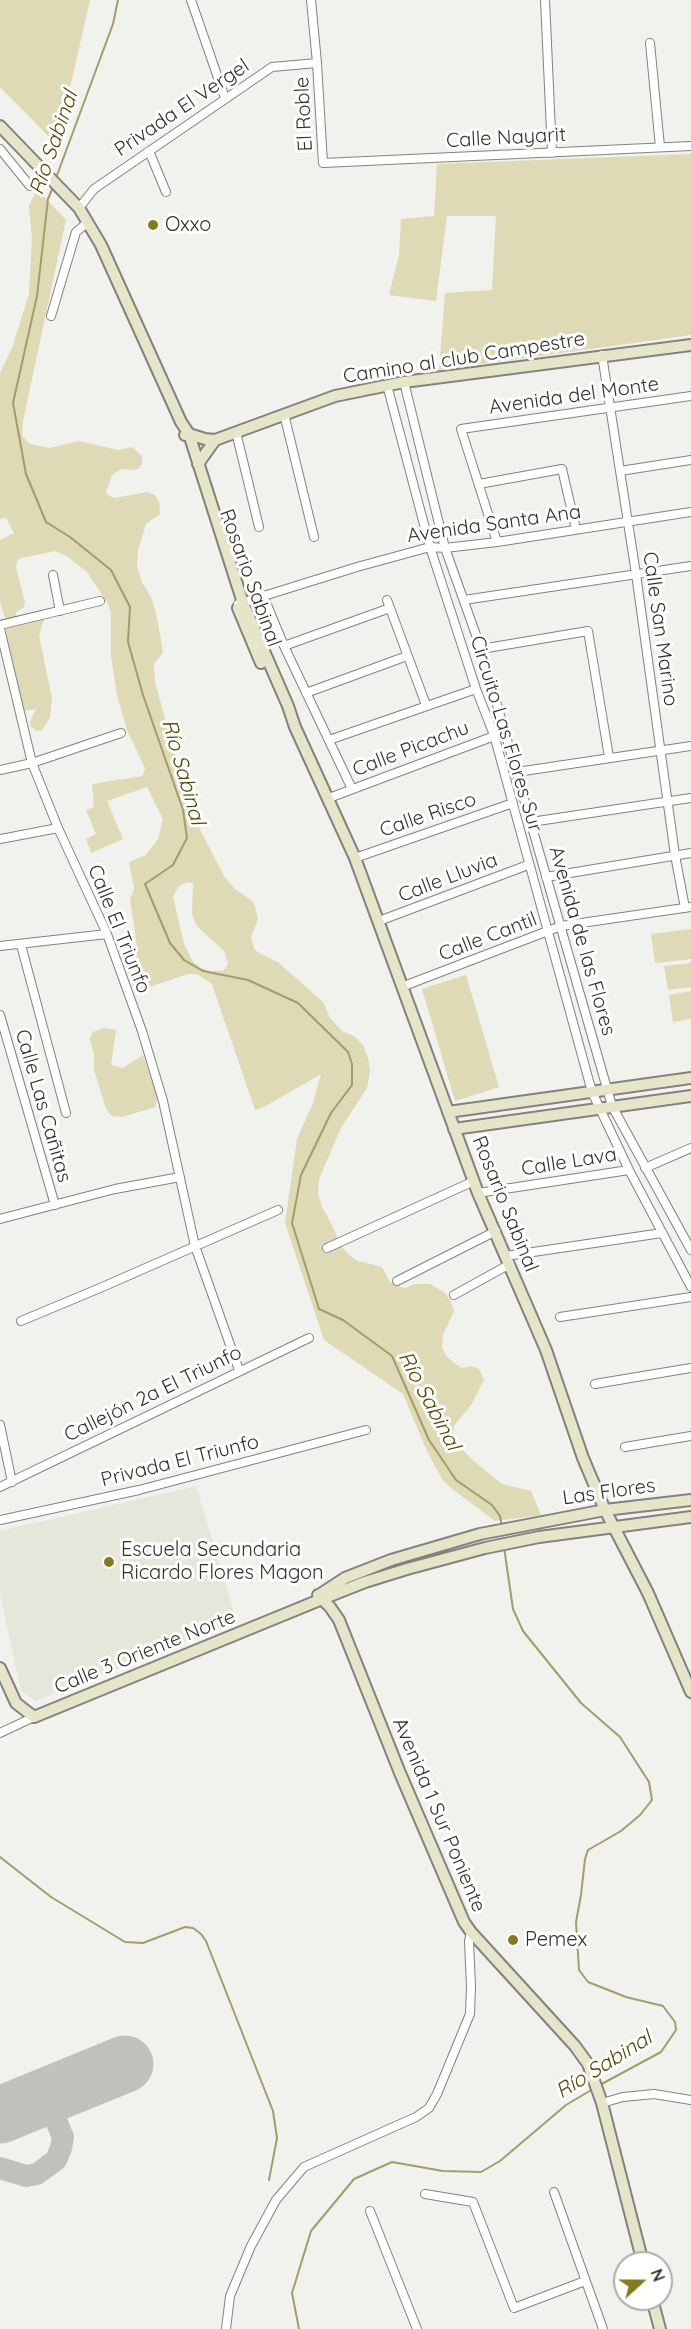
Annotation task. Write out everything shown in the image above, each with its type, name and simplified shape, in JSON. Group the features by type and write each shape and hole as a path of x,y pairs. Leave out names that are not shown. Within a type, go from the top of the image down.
{"street":[{"path":"191,0 225,98"},
{"name":"El Roble","path":"311,0 323,163"},
{"path":"545,0 552,153"},
{"path":"650,43 660,147"},
{"name":"Privada El Vergel","path":"79,208 94,189 272,67 317,63"},
{"name":"Rosario Sabinal","path":"0,126 38,169 79,208 100,245 181,422 197,464 240,604 355,858 478,1192 546,1350 583,1458 613,1527 688,1676 691,1692"},
{"name":"Calle Nayarit","path":"323,163 691,146"},
{"path":"0,149 30,186"},
{"path":"149,151 166,192"},
{"path":"51,316 76,232 87,223"},
{"name":"Camino al club Campestre","path":"215,440 335,396 404,382 691,345"},
{"name":"Calle San Marino","path":"602,356 636,574 675,855 688,907"},
{"name":"Circuito Las Flores Sur","path":"404,382 445,548 481,649 505,732"},
{"name":"Circuito Las Flores Sur","path":"387,386 430,547 476,688 494,735 592,1092 629,1170 691,1287"},
{"name":"Avenida del Monte","path":"479,484 461,429 691,396"},
{"path":"284,414 314,537"},
{"path":"236,432 260,527"},
{"path":"186,434 215,440"},
{"path":"197,464 215,440"},
{"path":"620,471 691,460"},
{"path":"497,542 479,484 562,469 576,529"},
{"name":"Avenida Santa Ana","path":"240,604 263,595 430,547 445,548 497,542 691,512"},
{"path":"464,600 691,566"},
{"path":"52,575 60,611"},
{"path":"263,595 284,646 352,789"},
{"path":"0,625 100,601"},
{"path":"284,646 388,604 426,705"},
{"name":"Calle El Triunfo","path":"0,630 32,764 58,828 107,934 142,1031 163,1101 195,1246 239,1371"},
{"path":"481,649 588,631 609,757"},
{"path":"306,693 407,656"},
{"path":"329,740 476,688"},
{"name":"Calle Picachu","path":"328,798 505,732"},
{"name":"Avenida de las Flores","path":"505,732 607,1090"},
{"path":"0,770 32,764 121,733"},
{"path":"517,772 691,746"},
{"path":"531,822 691,798"},
{"name":"Calle Risco","path":"355,858 513,803"},
{"path":"0,839 58,828"},
{"path":"546,877 691,853"},
{"name":"Calle Lluvia","path":"379,921 528,865"},
{"name":"Calle Cantil","path":"404,986 561,926 688,907"},
{"path":"0,946 107,934"},
{"path":"21,945 66,1113"},
{"name":"Calle Las Cañitas","path":"0,1015 55,1205"},
{"path":"448,1112 691,1078"},
{"path":"607,1090 612,1106 691,1250"},
{"path":"454,1128 691,1096"},
{"path":"645,1168 691,1148"},
{"name":"Calle Lava","path":"478,1192 629,1170"},
{"path":"0,1219 116,1189 180,1177"},
{"path":"327,1248 474,1181"},
{"path":"21,1321 278,1210"},
{"path":"397,1281 496,1231"},
{"path":"454,1295 508,1260 662,1233"},
{"path":"560,1317 691,1297"},
{"name":"Callejón 2a El Triunfo","path":"0,1487 309,1338"},
{"path":"595,1384 691,1368"},
{"path":"0,1425 12,1482"},
{"name":"Privada El Triunfo","path":"0,1520 140,1490 366,1430"},
{"path":"625,1447 691,1436"},
{"name":"Las Flores","path":"480,1534 605,1510 691,1500"},
{"name":"Calle 3 Oriente Norte","path":"320,1597 485,1548 539,1537 691,1517"},
{"name":"Calle 3 Oriente Norte","path":"0,1733 305,1606 345,1578 395,1559 480,1534"},
{"path":"395,1559 400,1572"},
{"name":"Avenida 1 Sur Poniente","path":"320,1597 339,1620 450,1892 471,1932 575,2046 592,2073 602,2100 640,2251"},
{"path":"0,1668 16,1703 34,1717"},
{"path":"226,2329 230,2296 251,2246 276,2200 304,2167 416,2117 429,2108 470,2014 469,1941 471,1932"},
{"path":"602,2100 654,2094 691,2100"},
{"path":"554,2192 603,2329"},
{"path":"425,2194 472,2202 514,2308 585,2281"},
{"path":"370,2211 417,2329"},
{"path":"655,2311 660,2329"}],"shaded area":[{"path":"0,0 90,0 57,145 0,87"},
{"path":"691,154 691,335 439,370 445,293 492,290 496,216 447,216 436,301 389,295 399,255 401,219 434,216 437,164"},
{"path":"37,189 66,220 23,421 22,436 30,444 49,448 80,441 118,450 132,447 142,456 139,468 121,469 112,475 106,492 114,498 147,492 155,495 159,502 160,514 146,524 138,551 137,566 157,617 163,653 154,664 155,682 190,810 224,876 255,906 258,919 251,937 254,949 279,963 323,1002 330,1018 342,1031 354,1036 363,1045 368,1058 370,1071 367,1088 341,1128 319,1179 318,1193 322,1207 342,1247 349,1255 358,1261 382,1267 389,1281 396,1285 405,1288 415,1284 430,1284 445,1293 450,1300 454,1311 443,1335 442,1348 447,1357 462,1368 471,1366 479,1369 484,1380 471,1405 454,1426 453,1438 456,1444 475,1462 502,1484 531,1491 541,1515 495,1521 451,1488 442,1479 426,1449 403,1394 324,1340 285,1223 297,1139 313,1103 321,1074 255,1110 212,984 197,974 188,974 135,992 121,954 137,946 130,899 134,889 129,862 146,855 158,839 163,819 147,787 107,801 123,839 91,853 86,839 96,834 86,810 94,807 92,784 143,776 145,768 127,730 117,695 111,656 111,613 107,602 87,572 56,551 21,558 17,561 16,568 25,602 24,607 16,612 16,617 12,621 6,621 0,602 0,540 14,533 6,518 0,519 0,373 12,348 29,294 32,238 29,206","holes":["187,882 193,883 192,914 197,926 224,951 228,963 222,971 201,968 193,962 184,944 173,897 178,887"]},
{"path":"44,619 39,636 52,698 50,718 42,730 37,731 31,727 30,722 36,709 24,711 5,628"},
{"path":"691,929 691,959 655,963 651,934"},
{"path":"691,963 691,987 668,990 664,966"},
{"path":"466,975 499,1087 455,1101 422,989"},
{"path":"691,991 691,1019 673,1022 669,995"},
{"path":"104,1028 116,1030 111,1065 123,1068 143,1055 158,1097 155,1107 122,1117 112,1116 106,1109 94,1070 90,1039 93,1032"},
{"name":"Escuela Secundaria Ricardo Flores Magon","path":"196,1486 237,1622 35,1701 21,1691 0,1594 0,1531"}],"waterway":[{"name":"Río Sabinal","path":"56,178 113,24 118,0"},
{"name":"Río Sabinal","path":"53,187 48,199 37,296 13,403 26,474 46,522 70,537 111,570 130,607 128,642 143,695 183,810 187,838 173,865 145,884 170,943 184,960 203,971 248,980 298,1003 348,1052 352,1064 352,1085 331,1113 301,1175 292,1223 319,1309 343,1320 392,1356 429,1440 456,1480 492,1505 500,1516 502,1527"},
{"name":"Río Sabinal","path":"504,1547 513,1609 523,1631 581,1703 620,1737 649,1782 652,1800 640,1815 621,1831 588,1850 576,1922 579,1970 588,1982 626,1997 663,2006 675,2022 676,2030 661,2052 598,2086"},
{"path":"0,1857 51,1897 125,1942 143,1943 185,1927 193,1928 201,1934 206,1941 273,2111 277,2138 269,2180"},
{"name":"Río Sabinal","path":"299,2329 292,2293 311,2231 354,2179 392,2162 443,2171 481,2172 500,2161 566,2105 593,2089"}],"taxiway":[{"path":"0,2168 26,2176 37,2174 56,2160 63,2137 46,2097"}],"runway":[{"path":"0,2115 125,2064"}],"place":[{"name":"Oxxo","path":"153,225"},
{"name":"Escuela Secundaria Ricardo Flores Magon","path":"109,1562"},
{"name":"Pemex","path":"513,1940"}]}
